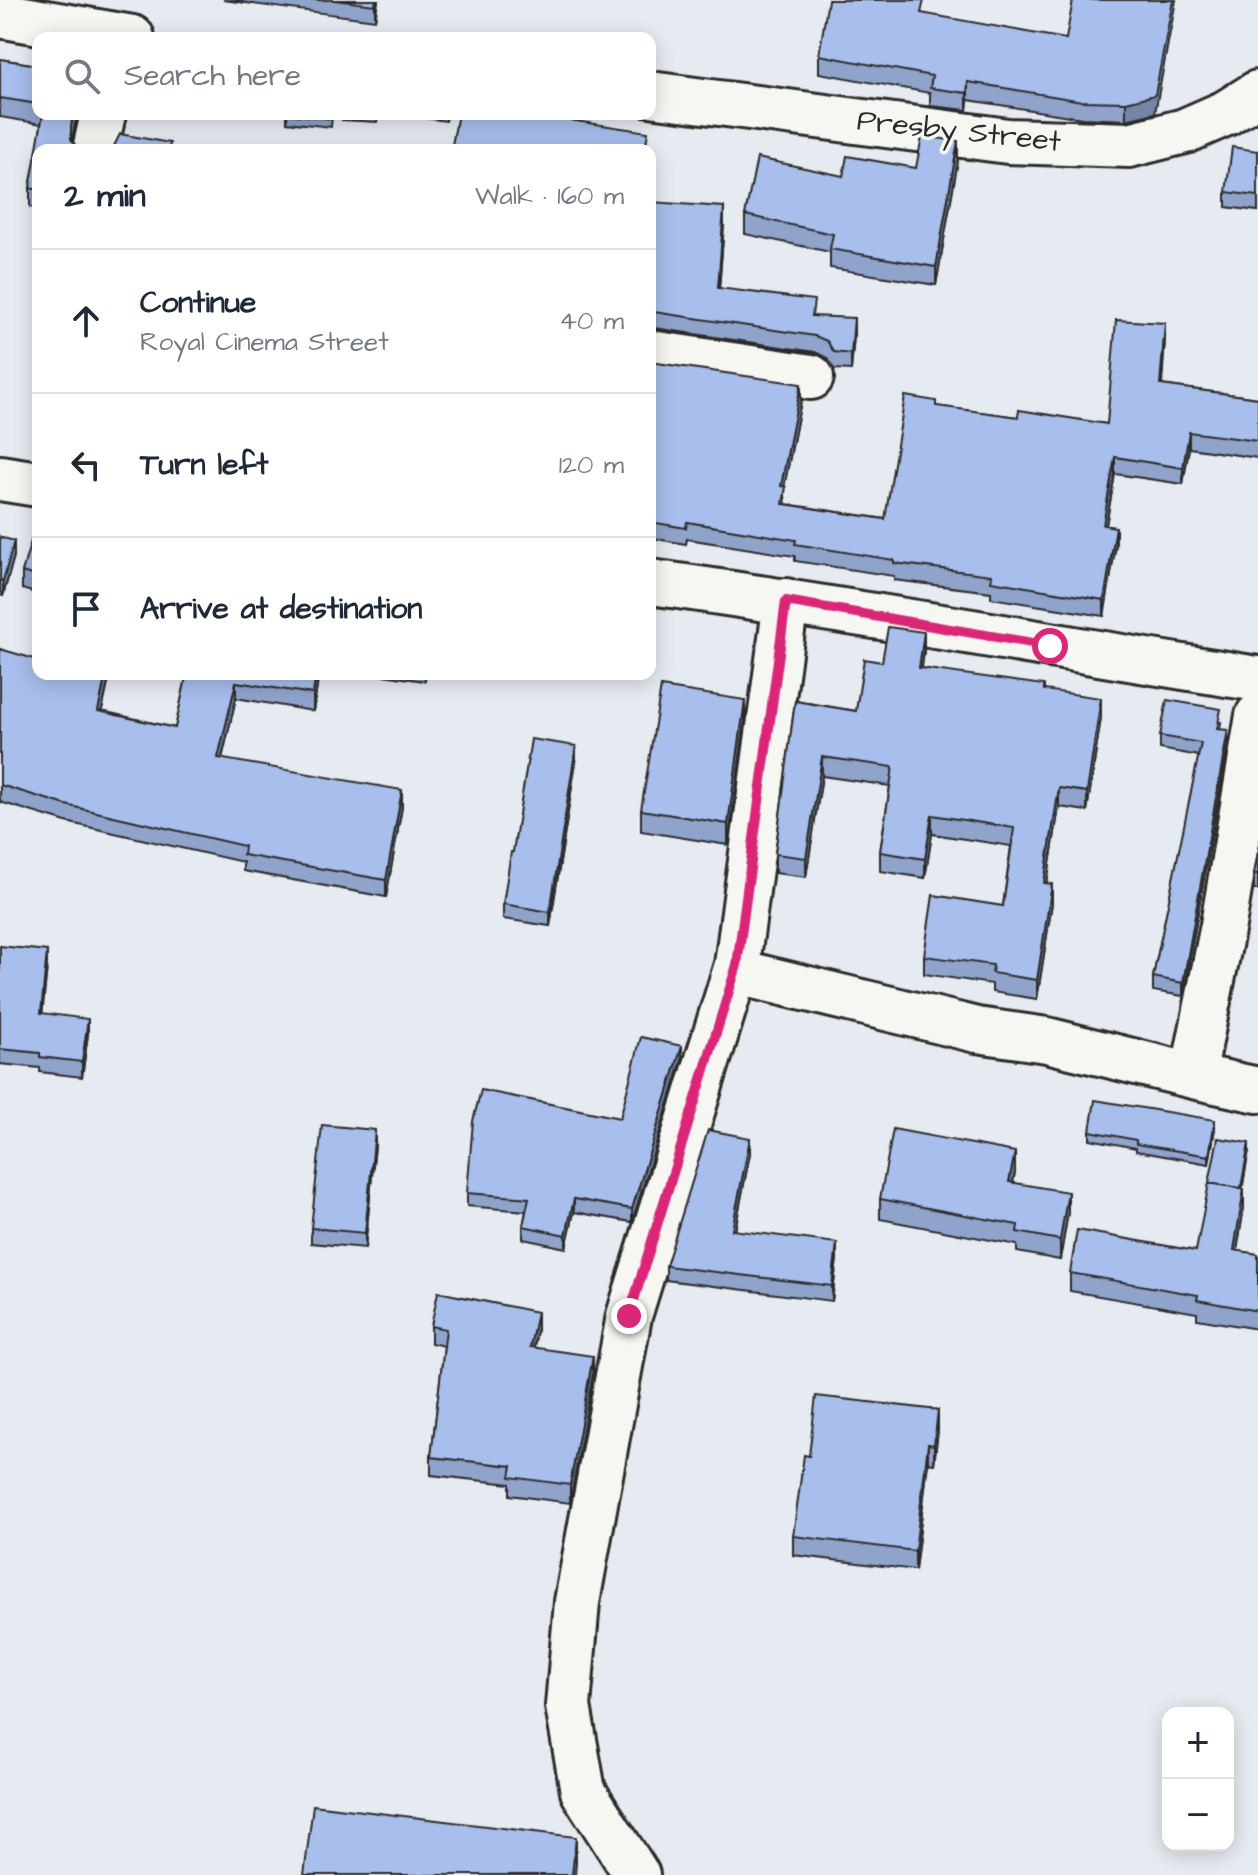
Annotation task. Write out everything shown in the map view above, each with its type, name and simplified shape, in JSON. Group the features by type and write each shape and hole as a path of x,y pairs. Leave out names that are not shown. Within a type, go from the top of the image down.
{"street":[{"path":"0,15 92,32"},
{"name":"Presby Street","path":"656,95 1008,141 1129,145 1185,131 1226,113 1258,93"},
{"path":"96,144 102,120"},
{"path":"656,354 811,377"},
{"path":"0,478 32,483"},
{"path":"656,583 786,601 1258,679"},
{"path":"637,1875 583,1791 568,1706 577,1602 629,1316 737,965 786,601"},
{"path":"1193,1076 1223,925 1258,716"},
{"path":"737,965 750,975 977,1030 1047,1040 1258,1090"}],"building":[{"path":"334,0 376,0 375,5"},
{"path":"828,0 924,0 921,13 1066,39 1073,0 1173,0 1155,95 1126,102 1082,101 968,82 967,93 930,88 932,76 819,55"},
{"path":"0,59 32,64 32,103 0,98"},
{"path":"42,120 72,120 71,139 75,144 38,144"},
{"path":"457,120 569,120 648,132 646,144 452,144"},
{"path":"120,134 170,143 170,144 115,144"},
{"path":"922,136 958,141 936,267 830,249 833,234 745,215 757,158 843,176 847,156 916,168"},
{"path":"1232,147 1258,151 1258,196 1226,192"},
{"path":"656,202 724,207 718,288 814,300 812,316 854,318 851,354 834,352 827,341 815,336 656,312"},
{"path":"1116,320 1165,323 1160,385 1258,398 1258,441 1189,432 1183,468 1115,457 1103,525 1116,527 1104,600 991,581 992,575 894,563 894,560 795,544 796,540 687,522 686,528 656,523 656,363 801,384 781,486 786,487 783,504 885,519 905,396 936,401 936,406 1018,417 1019,410 1107,424"},
{"path":"0,537 14,541 3,581 0,580"},
{"path":"32,537 32,575 22,572"},
{"path":"888,627 924,632 919,668 1044,685 1044,690 1101,698 1087,792 1059,788 1044,883 1052,884 1037,980 992,973 993,965 924,956 933,895 1003,906 1014,828 932,815 925,859 880,852 893,767 822,757 806,858 775,854 795,701 856,711 864,659 882,662"},
{"path":"0,649 32,658 32,680 105,680 98,711 175,728 186,680 315,680 313,694 236,682 218,758 402,790 386,880 243,855 244,846 66,805 0,785"},
{"path":"661,687 745,700 728,824 641,810"},
{"path":"1167,700 1221,709 1217,729 1228,730 1183,983 1153,977 1201,743 1160,736"},
{"path":"531,739 576,746 550,912 503,904"},
{"path":"1258,852 1258,874 1254,874"},
{"path":"0,946 47,951 41,1013 88,1019 82,1062 0,1049"},
{"path":"641,1037 682,1046 632,1209 574,1199 566,1235 523,1226 529,1198 467,1193 473,1121 481,1090 620,1118"},
{"path":"1095,1100 1215,1120 1209,1156 1136,1144 1136,1140 1090,1131"},
{"path":"322,1125 375,1130 365,1233 311,1228"},
{"path":"893,1129 1015,1152 1009,1182 1068,1192 1060,1240 1017,1232 1018,1225 880,1199"},
{"path":"708,1130 750,1138 732,1230 837,1243 832,1286 666,1266"},
{"path":"1218,1138 1249,1143 1241,1188 1209,1183"},
{"path":"1209,1183 1244,1189 1234,1250 1258,1254 1258,1311 1197,1300 1198,1295 1070,1273 1077,1230 1196,1251"},
{"path":"438,1292 537,1312 530,1347 593,1356 570,1485 510,1477 512,1466 431,1457 446,1329 431,1326"},
{"path":"816,1396 938,1410 934,1445 928,1444 915,1551 793,1536 804,1455 809,1456"},
{"path":"313,1805 576,1837 572,1875 304,1875"}],"route":[{"path":"629,1316 737,965 738,939 786,601 1050,646"}]}
